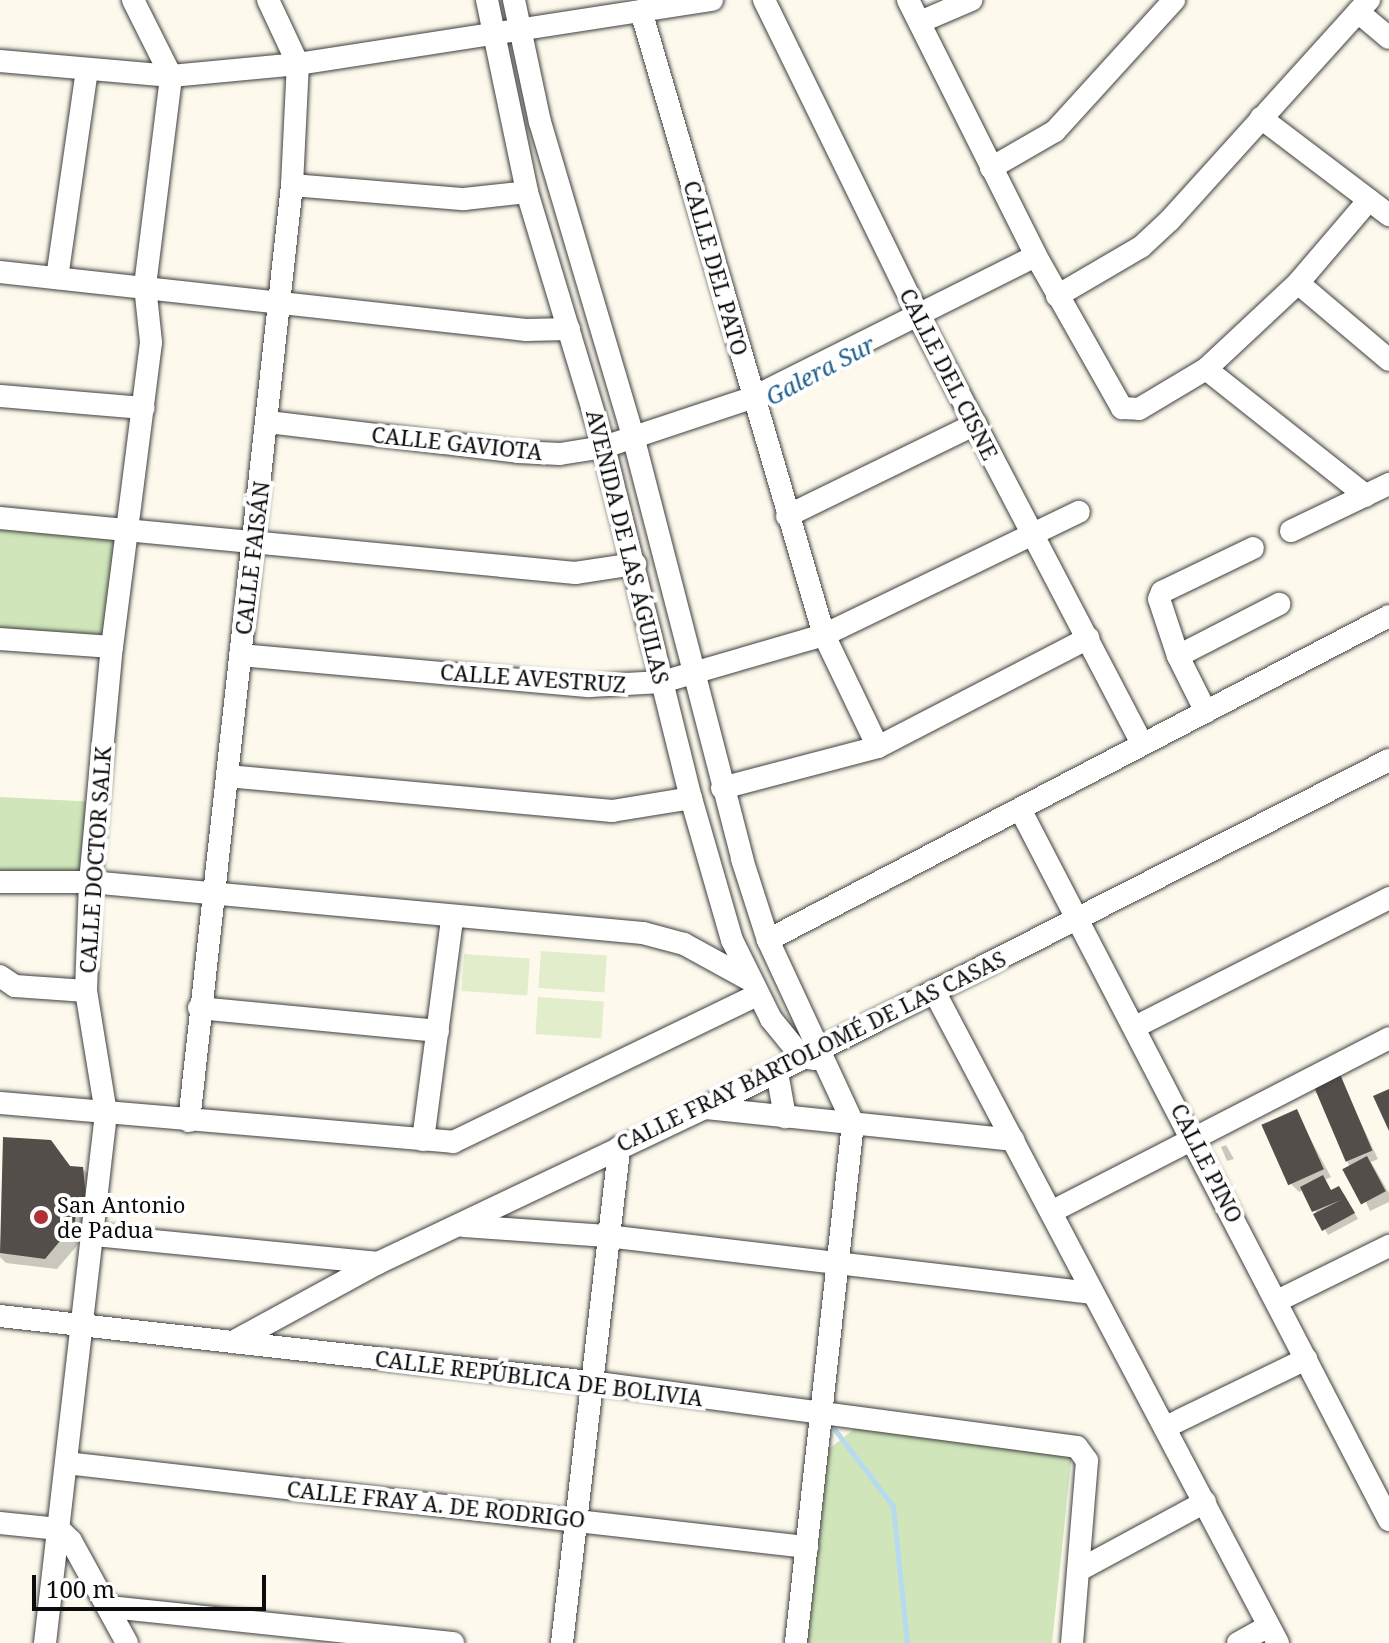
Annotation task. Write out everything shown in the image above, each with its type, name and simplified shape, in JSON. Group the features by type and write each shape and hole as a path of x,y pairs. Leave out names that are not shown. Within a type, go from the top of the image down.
{"street":[{"path":"133,0 171,76"},
{"name":"CALLE FAISÁN","path":"189,1121 210,895 268,422 292,185 298,64 268,0"},
{"name":"AVENIDA DE LAS ÁGUILAS","path":"487,0 491,32 527,192 604,447 691,798 752,987 815,1055"},
{"name":"AVENIDA DE LAS ÁGUILAS","path":"514,0 517,28 540,122 634,440 722,788 768,940 815,1055"},
{"path":"0,61 171,76 298,64 712,0"},
{"name":"CALLE DEL CISNE","path":"764,0 919,317 1142,744"},
{"path":"908,0 1036,256 1114,402 1129,410 1206,369 1298,283 1369,200"},
{"path":"920,22 971,0"},
{"path":"991,168 1055,131 1174,0"},
{"path":"1057,296 1141,247 1364,6 1389,38"},
{"name":"CALLE DEL PATO","path":"641,11 824,635 878,747"},
{"path":"57,278 87,70"},
{"name":"CALLE DOCTOR SALK","path":"45,1643 106,1113 86,991 90,882 112,647 151,342 145,286 171,76"},
{"path":"1261,118 1389,215"},
{"path":"292,185 464,199 527,192"},
{"name":"CALLE GAVIOTA","path":"268,422 518,452 560,454 604,447 634,440 754,397 1036,256"},
{"path":"0,272 282,300 526,330 569,329"},
{"path":"1298,283 1389,360"},
{"path":"1206,369 1366,496"},
{"path":"0,396 143,408"},
{"path":"787,516 976,424"},
{"path":"1291,531 1389,484"},
{"name":"CALLE AVESTRUZ","path":"240,655 590,686 662,682 824,635 1079,512"},
{"path":"0,518 575,573 635,564"},
{"path":"1206,712 1178,656 1159,603 1162,592 1253,548"},
{"path":"1178,656 1279,604"},
{"path":"768,940 1142,744 1388,620"},
{"path":"722,788 878,747 1088,638"},
{"path":"0,639 112,647"},
{"name":"CALLE FRAY BARTOLOMÉ DE LAS CASAS","path":"233,1342 378,1263 463,1226 619,1147 815,1055 934,991 1389,760"},
{"path":"227,776 612,811 691,798"},
{"name":"CALLE PINO","path":"1020,809 1137,1026 1389,1520"},
{"path":"0,882 90,882 452,919 643,933 684,944 752,987"},
{"path":"1137,1026 1389,898"},
{"path":"423,1140 452,919"},
{"path":"0,976 15,986 86,991"},
{"path":"0,1103 423,1140 462,1139 752,987"},
{"path":"934,991 1273,1635 1238,1643"},
{"path":"199,1008 438,1031"},
{"path":"1051,1212 1193,1136 1389,1038"},
{"path":"796,1643 818,1416 853,1123 815,1055"},
{"path":"777,1072 785,1117"},
{"path":"705,1108 1013,1140"},
{"path":"562,1643 619,1147"},
{"path":"463,1226 607,1236 836,1266 1091,1293"},
{"path":"93,1235 378,1263"},
{"path":"1277,1301 1389,1246"},
{"name":"CALLE REPÚBLICA DE BOLIVIA","path":"0,1316 590,1382 818,1416 1077,1447 1087,1461 1081,1569"},
{"path":"1166,1427 1306,1359"},
{"name":"CALLE FRAY A. DE RODRIGO","path":"66,1463 807,1547"},
{"path":"1072,1643 1081,1569 1205,1502"},
{"path":"0,1523 59,1529 81,1555 127,1643"},
{"path":"110,1607 453,1643"}],"green space":[{"path":"0,528 111,538 117,547 102,638 0,630"},
{"path":"0,797 87,802 83,878 0,874"},
{"path":"541,951 607,956 604,993 538,988"},
{"path":"464,954 530,959 527,996 461,991"},
{"path":"538,997 604,1002 601,1039 535,1034"},
{"path":"859,1425 1072,1453 1052,1643 807,1643 829,1449"}],"building":[{"path":"1340,1074 1372,1150 1346,1162 1313,1085"},
{"path":"1389,1089 1389,1131 1373,1096"},
{"path":"1297,1109 1324,1169 1288,1185 1261,1125"},
{"path":"3,1137 51,1140 70,1166 83,1167 86,1198 76,1209 75,1223 45,1259 0,1253"},
{"path":"1367,1156 1386,1191 1361,1204 1342,1169"},
{"path":"1323,1175 1331,1190 1339,1186 1355,1213 1322,1231 1313,1214 1341,1200 1312,1212 1300,1187"}],"waterway":[{"name":"Galera Sur","path":"835,1430 893,1506 907,1643"}],"place":[{"name":"San Antonio de Padua","path":"41,1217"}]}
